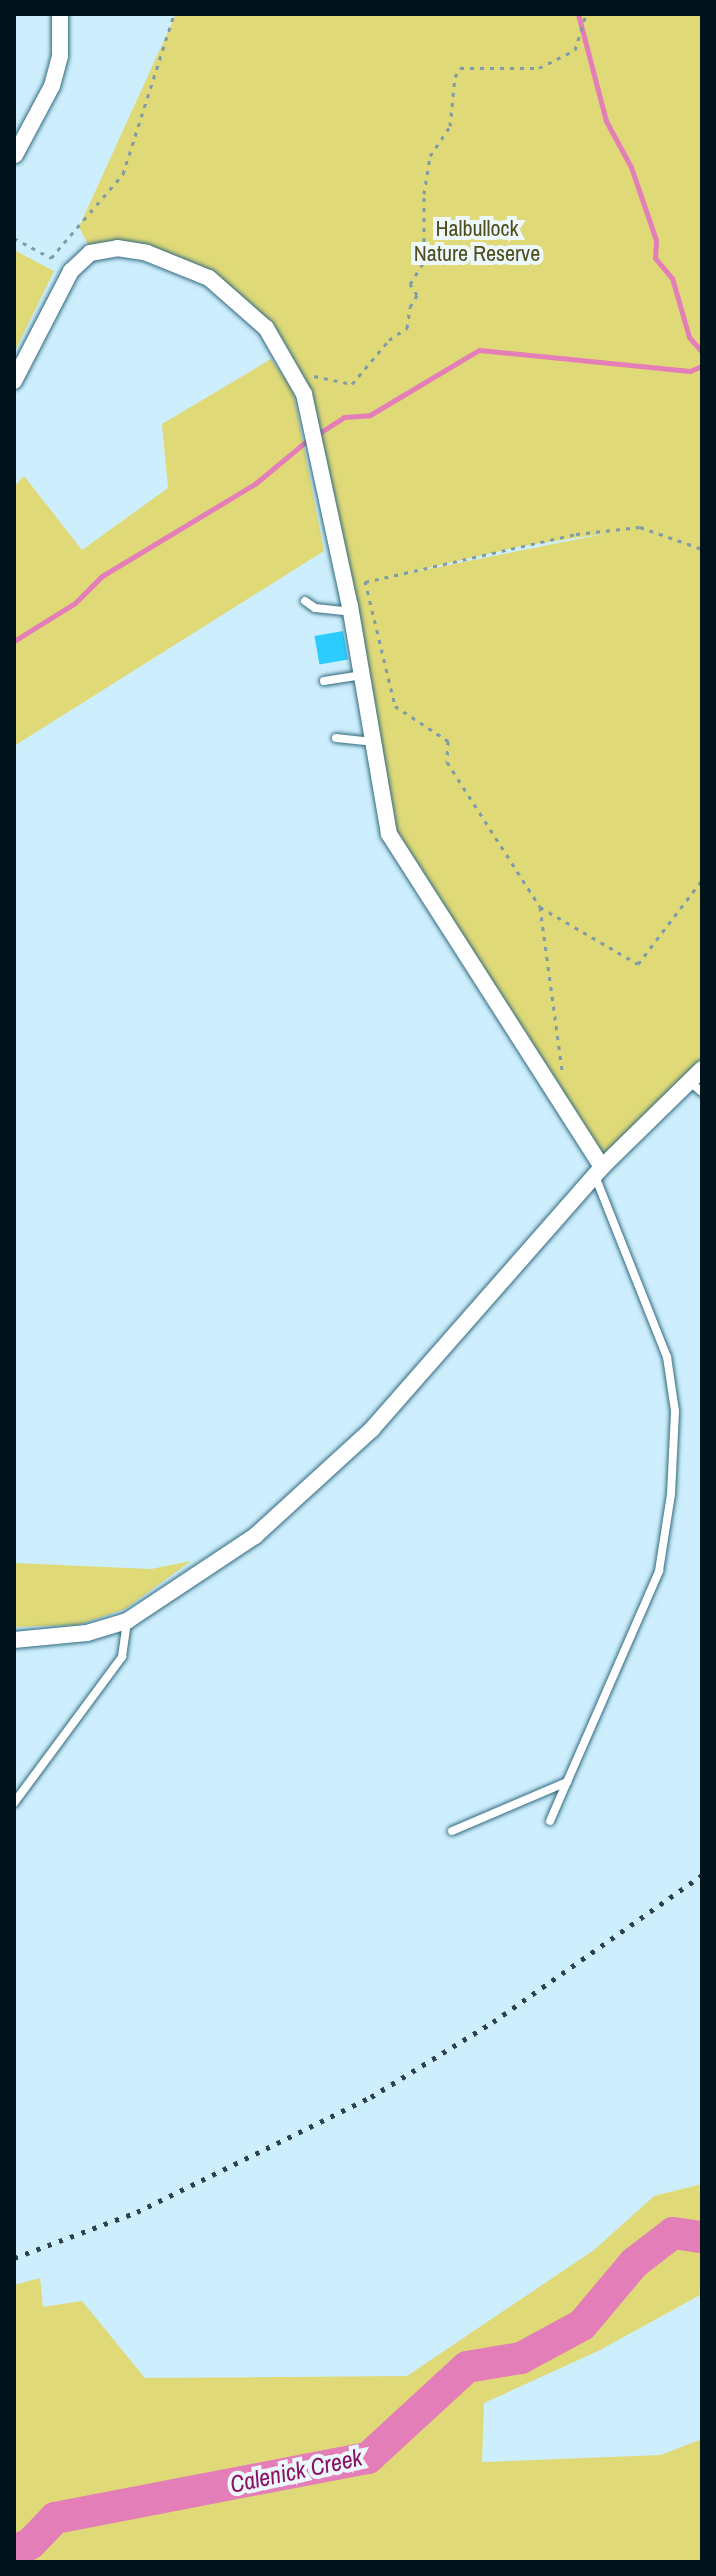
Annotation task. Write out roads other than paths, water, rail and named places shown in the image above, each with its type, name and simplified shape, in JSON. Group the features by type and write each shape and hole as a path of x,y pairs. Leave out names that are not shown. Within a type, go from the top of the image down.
{"street":[{"path":"15,155 20,134 52,86 60,56 60,14"},
{"path":"14,381 71,271 90,253 117,248 147,253 209,278 255,318 298,377 316,442 351,612 389,834 598,1172"},
{"path":"14,1640 87,1633 127,1621 255,1536 312,1488 436,1360 598,1172 698,1081"}],"lane":[{"path":"305,601 315,608 351,612"},
{"path":"324,681 361,675"},
{"path":"336,738 373,742"},
{"path":"550,1821 659,1571 675,1411 667,1357 598,1172"},
{"path":"14,1803 122,1657 127,1621"},
{"path":"452,1831 567,1782"}],"waterway":[{"path":"578,14 606,121 631,167 656,240 655,258 672,278 689,337 702,352"},
{"path":"318,434 344,417 370,415 479,350 690,371 702,366"},
{"path":"14,641 75,603 102,576 256,483 309,439"},
{"name":"Calenick Creek","path":"14,2551 30,2544 55,2518 368,2458 467,2367 521,2358 582,2325 634,2263 673,2233 702,2237"}],"railway":[{"path":"14,2258 137,2212 371,2097 493,2022 702,1875"}],"park label":[{"name":"Halbullock Nature Reserve","path":"477,240"}]}
